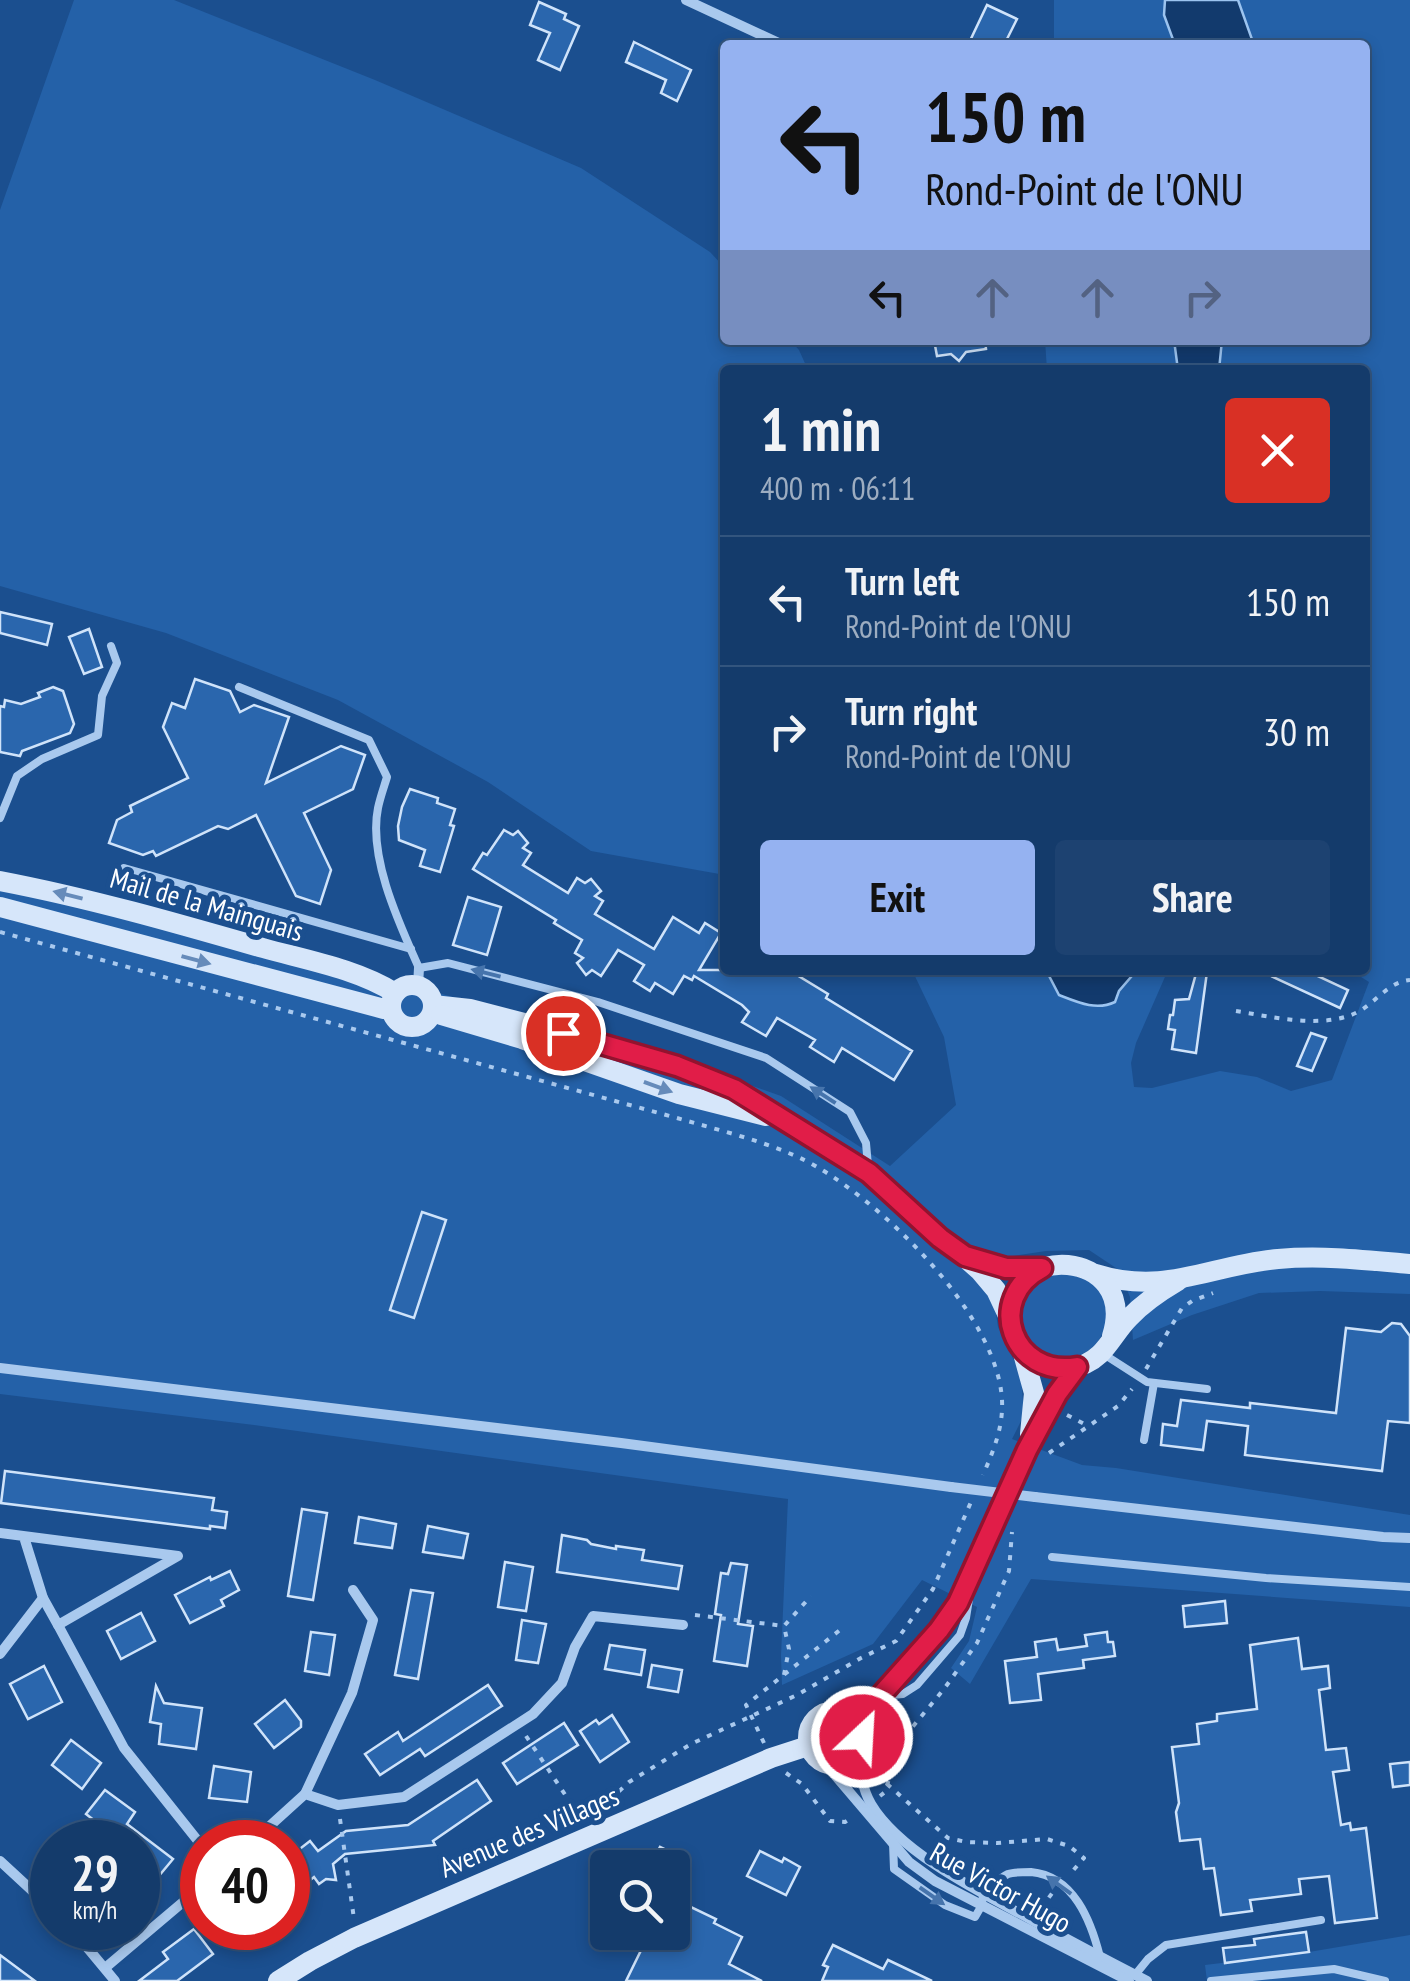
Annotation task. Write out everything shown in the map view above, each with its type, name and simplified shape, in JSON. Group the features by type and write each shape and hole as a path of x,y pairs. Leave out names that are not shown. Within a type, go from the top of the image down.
{"street":[{"path":"686,0 772,40"},
{"name":"Mail de la Mainguais","path":"0,880 62,893 333,968 365,979 393,1001 384,1009 0,907"},
{"path":"419,977 433,1008 424,1024 410,1027 398,1021 393,1001 419,977"},
{"path":"433,1008 470,1009 677,1066 734,1089 869,1173 965,1256 996,1290 1022,1349 1034,1393 1034,1456"},
{"path":"965,1256 1006,1268 1068,1264 1131,1282 1178,1281 1229,1267 1288,1258 1410,1264"},
{"path":"1011,1322 1017,1290 1027,1277 1042,1268"},
{"path":"1093,1272 1114,1302 1116,1318 1107,1344"},
{"path":"1022,1349 1042,1365 1060,1369 1088,1363 1139,1308 1178,1281"},
{"path":"857,1722 958,1603 1034,1456 1057,1394 1077,1367"},
{"path":"0,1368 621,1442 951,1487 1410,1538"},
{"path":"0,1533 178,1556 58,1626"},
{"path":"24,1537 43,1598 124,1748 181,1820"},
{"path":"276,1820 305,1794 352,1693 373,1620 353,1590"},
{"path":"0,1654 43,1598"},
{"path":"305,1794 338,1805 404,1797 533,1714 562,1683 574,1647 593,1616 683,1624"},
{"path":"841,1712 857,1722 862,1737 858,1753 842,1766 819,1761 808,1746 809,1727 822,1714 841,1712"},
{"name":"Avenue des Villages","path":"278,1981 354,1938 771,1758 808,1746"},
{"name":"Rue Victor Hugo","path":"858,1753 867,1806 908,1862 935,1881 982,1899 1132,1978"},
{"name":"Rue Victor Hugo","path":"830,1765 834,1774 912,1848 982,1899 1132,1978 1147,1981"},
{"path":"0,1860 30,1888"},
{"path":"105,1968 180,1905"},
{"path":"90,1950 115,1981"}],"lane":[{"path":"0,818 17,776 42,759 98,736 102,696 117,662 111,646"},
{"path":"239,688 369,740 387,777 377,810 379,861 419,977 448,964 598,1002 766,1058 850,1112 866,1143 869,1173"},
{"path":"124,868 411,949"},
{"path":"1107,1344 1147,1382 1208,1389"},
{"path":"1144,1440 1154,1383"},
{"path":"1052,1557 1266,1578 1410,1587"},
{"path":"893,1843 894,1870 945,1906 975,1917 982,1899"},
{"name":"Rue Victor Hugo","path":"982,1899 1007,1874 1046,1874 1076,1898 1100,1958"},
{"path":"1132,1978 1166,1945 1321,1920"},
{"path":"1211,1981 1334,1969 1385,1981"}],"path":[{"path":"0,932 677,1118 802,1159 862,1200 902,1234 949,1283 979,1330 999,1382 1003,1408 998,1437 980,1480"},
{"path":"1236,1011 1300,1021 1337,1019 1361,1011 1384,991 1404,979 1410,980"},
{"path":"1034,1456 1049,1453 1118,1406 1140,1378 1182,1308 1217,1292"},
{"path":"592,1815 654,1765 896,1641 933,1589 974,1496"},
{"path":"845,1626 746,1705 776,1768 802,1784 830,1821 846,1822 886,1792 910,1730 976,1643 1009,1570 1013,1527"},
{"path":"784,1626 811,1596"},
{"path":"695,1615 784,1626"},
{"path":"784,1626 789,1649 784,1674"},
{"path":"518,1724 574,1808 607,1803"},
{"name":"Rue Victor Hugo","path":"887,1784 948,1838 998,1843 1047,1839 1069,1846 1084,1858"},
{"path":"338,1805 354,1921 368,1915"}],"shaded area":[{"path":"74,0 174,0 581,168 710,252 720,263 720,345 794,345 806,365 720,365 720,874 591,851 488,782 338,700 166,633 0,586 0,210"},
{"path":"1054,0 1410,0 1410,1294 1259,1293 1133,1340 1130,1297 1119,1270 1089,1250 1013,1256 994,1275 998,1327 1021,1375 1024,1415 1012,1439 1082,1465 1410,1515 1410,1607 1031,1579 970,1684 951,1668 969,1641 977,1607 922,1580 873,1644 782,1685 788,1499 0,1394 0,872 693,1065 781,1096 890,1166 956,1105 944,1037 914,975 1166,975 1136,1043 1131,1063 1134,1087 1152,1088 1220,1071 1257,1077 1291,1091 1332,1080 1369,982 1358,975 1370,975 1370,365 1047,365 1045,345 1370,345 1370,40 1054,40"},
{"path":"1165,0 1238,0 1252,40 1173,40 1164,15"},
{"path":"1175,345 1222,345 1220,365 1177,365"},
{"path":"1049,975 1133,975 1115,1002 1101,1006 1059,995"},
{"path":"1064,1272 1094,1285 1107,1315 1094,1345 1064,1358 1034,1345 1021,1315 1034,1285"},
{"path":"1410,1935 1410,1981 1207,1981 1205,1965"}],"building":[{"path":"539,2 566,14 564,19 579,26 560,70 538,60 550,33 530,25"},
{"path":"987,5 1017,19 1006,40 970,40"},
{"path":"634,42 691,70 677,101 661,93 666,80 626,62"},
{"path":"935,345 986,345 986,349 966,352 959,361 951,354 937,356"},
{"path":"0,612 52,624 47,645 0,633"},
{"path":"89,629 102,667 84,674 69,637"},
{"path":"195,679 230,691 240,712 254,705 289,717 266,783 341,746 365,755 353,789 304,813 331,870 320,904 296,896 256,815 228,829 218,826 156,856 153,851 143,855 109,843 117,820 132,812 130,806 188,778 163,727 172,703 185,708"},
{"path":"53,687 63,691 74,724 70,733 22,751 20,756 0,752 0,706 4,707 5,700 21,704"},
{"path":"410,789 438,798 437,803 455,809 440,872 420,866 425,850 399,840 402,807"},
{"path":"504,830 513,835 518,831 528,843 523,848 531,853 523,865 568,893 577,878 585,883 591,879 601,891 595,896 603,901 595,914 654,949 673,917 699,933 705,923 720,935 699,970 720,970 720,975 797,975 828,994 826,998 912,1051 894,1080 842,1048 834,1062 810,1047 815,1040 777,1018 766,1036 742,1022 749,1012 742,1005 694,976 692,980 684,976 673,994 655,983 650,991 634,981 644,965 618,950 601,976 592,970 586,975 577,963 583,958 575,953 582,940 473,869 483,853 487,855"},
{"path":"468,897 501,907 487,955 453,945"},
{"path":"1196,975 1207,975 1196,1053 1172,1049 1175,1030 1168,1029 1175,1000 1189,999"},
{"path":"1269,975 1316,975 1348,990 1340,1008"},
{"path":"1311,1033 1326,1038 1312,1071 1297,1066"},
{"path":"422,1212 446,1220 414,1318 390,1310"},
{"path":"1392,1323 1401,1324 1410,1336 1410,1423 1388,1421 1382,1471 1245,1455 1248,1426 1207,1421 1203,1450 1161,1445 1163,1424 1177,1426 1181,1400 1336,1413 1346,1328 1381,1332"},
{"path":"5,1471 214,1498 212,1510 227,1512 225,1528 1,1503"},
{"path":"302,1509 327,1513 313,1600 288,1596"},
{"path":"359,1517 396,1524 392,1548 355,1543"},
{"path":"428,1526 468,1534 463,1558 423,1552"},
{"path":"562,1535 616,1549 644,1550 642,1560 682,1566 678,1589 557,1572"},
{"path":"505,1562 533,1567 526,1611 498,1607"},
{"path":"731,1563 747,1565 738,1624 753,1626 747,1666 714,1661 721,1615 715,1614 721,1573 728,1574"},
{"path":"230,1571 239,1590 221,1600 224,1606 190,1623 175,1595"},
{"path":"411,1590 433,1593 418,1679 395,1675"},
{"path":"1225,1601 1227,1623 1185,1627 1183,1606"},
{"path":"141,1613 155,1641 121,1659 107,1631"},
{"path":"522,1620 546,1624 538,1663 516,1660"},
{"path":"311,1632 335,1635 329,1675 305,1671"},
{"path":"1107,1632 1115,1656 1083,1660 1084,1668 1038,1674 1041,1700 1010,1703 1005,1661 1037,1657 1035,1642 1056,1639 1058,1650 1087,1646 1085,1635"},
{"path":"1298,1638 1302,1669 1328,1666 1330,1688 1319,1690 1326,1750 1346,1748 1349,1770 1333,1772 1341,1825 1350,1823 1351,1830 1366,1828 1377,1918 1335,1923 1329,1876 1299,1879 1301,1894 1250,1900 1252,1911 1221,1915 1214,1868 1204,1869 1200,1839 1180,1841 1172,1747 1199,1744 1197,1724 1217,1721 1217,1714 1257,1709 1250,1645"},
{"path":"610,1645 645,1650 641,1675 605,1669"},
{"path":"652,1665 682,1670 678,1692 648,1687"},
{"path":"44,1666 62,1702 28,1719 10,1684"},
{"path":"488,1685 502,1706 425,1756 420,1749 380,1775 365,1754 398,1732 403,1741"},
{"path":"156,1686 164,1703 202,1708 196,1749 159,1744 161,1724 150,1722"},
{"path":"285,1700 301,1721 301,1727 274,1748 255,1724"},
{"path":"612,1715 629,1742 600,1762 580,1731"},
{"path":"564,1723 578,1745 517,1784 503,1763"},
{"path":"71,1740 101,1763 82,1789 52,1765"},
{"path":"1410,1762 1410,1785 1393,1787 1390,1764"},
{"path":"214,1766 251,1772 247,1802 209,1798"},
{"path":"477,1780 491,1801 433,1841 435,1845 345,1854 333,1864 336,1880 326,1879 319,1884 314,1877 310,1880 310,1841 318,1851 346,1831 408,1825"},
{"path":"105,1790 135,1812 130,1820 94,1820 86,1814"},
{"path":"160,1849 173,1859 160,1875"},
{"path":"760,1851 800,1867 786,1895 747,1876"},
{"path":"690,1907 742,1937 729,1964 762,1981 626,1981 641,1950 690,1950"},
{"path":"1306,1932 1309,1952 1225,1963 1223,1948 1255,1945 1254,1939"},
{"path":"180,1939 180,1950 210,1950 213,1954 177,1981 139,1981 168,1959 163,1952"},
{"path":"833,1945 883,1969 888,1960 932,1981 822,1981 828,1967 823,1965"},
{"path":"0,1955 35,1981 0,1981"}],"route":[{"path":"563,1033 677,1066 734,1089 869,1173 965,1256 1006,1268 1042,1268 1027,1277 1014,1297 1010,1311 1015,1337 1028,1356 1042,1365 1077,1367 1057,1394 1027,1450 958,1603 857,1722 862,1737"}]}
